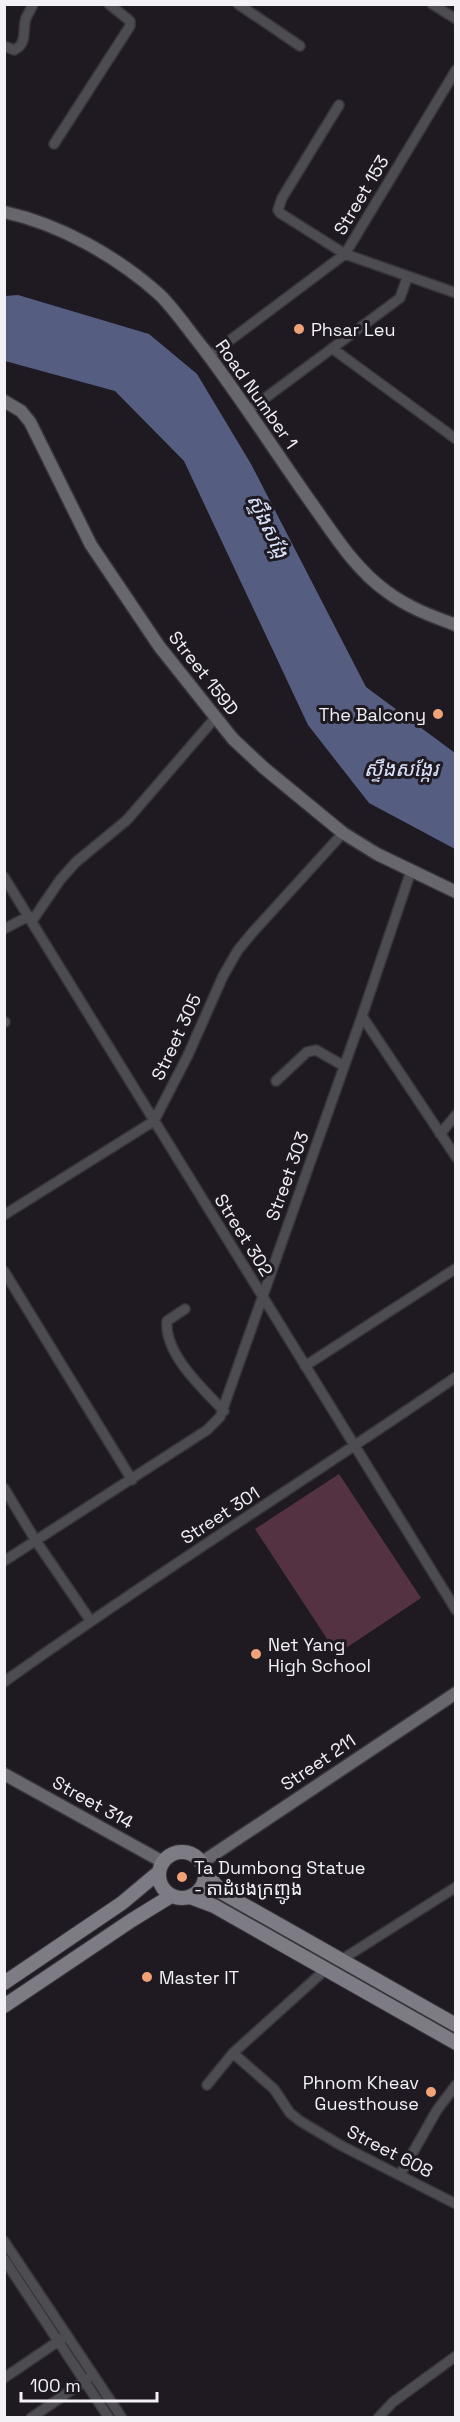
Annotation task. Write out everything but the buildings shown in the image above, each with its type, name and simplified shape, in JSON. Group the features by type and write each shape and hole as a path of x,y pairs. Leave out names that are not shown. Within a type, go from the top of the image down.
{"main road":[{"path":"4,1983 122,1903 173,1854 179,1853 191,1855 223,1893 456,2025"},
{"path":"161,1867 163,1888 171,1896 190,1897 214,1906 456,2043"},
{"path":"190,1897 200,1889 204,1878 203,1868"},
{"path":"4,2006 171,1896"}],"street":[{"path":"4,46 14,50 19,48 24,40 26,18 33,4"},
{"path":"54,144 130,26 130,21 126,16 109,4"},
{"path":"238,4 300,46"},
{"path":"432,4 456,19"},
{"name":"Street 153","path":"208,356 345,254 456,70"},
{"path":"446,86 456,92"},
{"path":"339,105 282,198 278,210 282,217 345,254 456,293"},
{"name":"Road Number 1","path":"4,212 52,228 84,243 161,296 249,410 291,474 358,567 397,599 428,615 456,625"},
{"path":"249,410 400,298 408,278"},
{"path":"333,349 456,439"},
{"name":"Street 159D","path":"4,401 21,411 30,423 91,545 159,646 233,739 264,768 344,833 377,854 456,891"},
{"path":"4,929 31,919 76,862 127,820 215,718"},
{"name":"Street 305","path":"154,1121 188,1055 223,976 238,951 344,833"},
{"name":"Street 303","path":"4,1562 207,1430 224,1411 262,1295 362,1016 411,871"},
{"name":"Street 302","path":"4,877 456,1610"},
{"path":"362,1016 456,1157"},
{"path":"276,1081 307,1052 316,1050 344,1066"},
{"path":"440,1134 456,1115"},
{"path":"4,1215 154,1121"},
{"path":"305,1366 455,1269"},
{"path":"4,1271 132,1480"},
{"path":"185,1309 167,1322 166,1332 187,1372 224,1411"},
{"name":"Street 301","path":"4,1682 90,1620 456,1377"},
{"path":"4,1488 36,1541 90,1620"},
{"name":"Street 211","path":"203,1868 337,1770 456,1693"},
{"name":"Street 314","path":"4,1774 161,1867"},
{"path":"341,1960 456,1887"},
{"path":"207,2085 233,2053 325,1970"},
{"name":"Street 608","path":"233,2053 269,2084 290,2113 300,2121 456,2204"},
{"path":"400,2175 437,2110 456,2085"},
{"path":"4,2241 89,2378 109,2418"},
{"path":"4,2259 8,2272 63,2338"},
{"path":"4,2378 63,2338"},
{"path":"378,2418 401,2396 456,2356"},
{"path":"31,2418 89,2378"},
{"path":"89,2378 122,2418"}],"shaded area":[{"path":"339,1474 421,1598 337,1654 255,1529"}],"water":[{"name":"ស្ទឹងសង្កែរ","path":"18,295 149,334 197,374 251,464 366,687 455,753 455,849 369,803 308,725 184,461 115,391 5,361 5,296"}],"place":[{"name":"Phsar Leu","path":"299,329"},
{"name":"The Balcony","path":"438,714"},
{"name":"Net Yang High School","path":"256,1654"},
{"name":"Ta Dumbong Statue - តាដំបងក្រញូង","path":"182,1877"},
{"name":"Master IT","path":"147,1977"},
{"name":"Phnom Kheav Guesthouse","path":"431,2092"}],"water label":[{"name":"ស្ទឹងសង្កែ","path":"268,526"}]}
